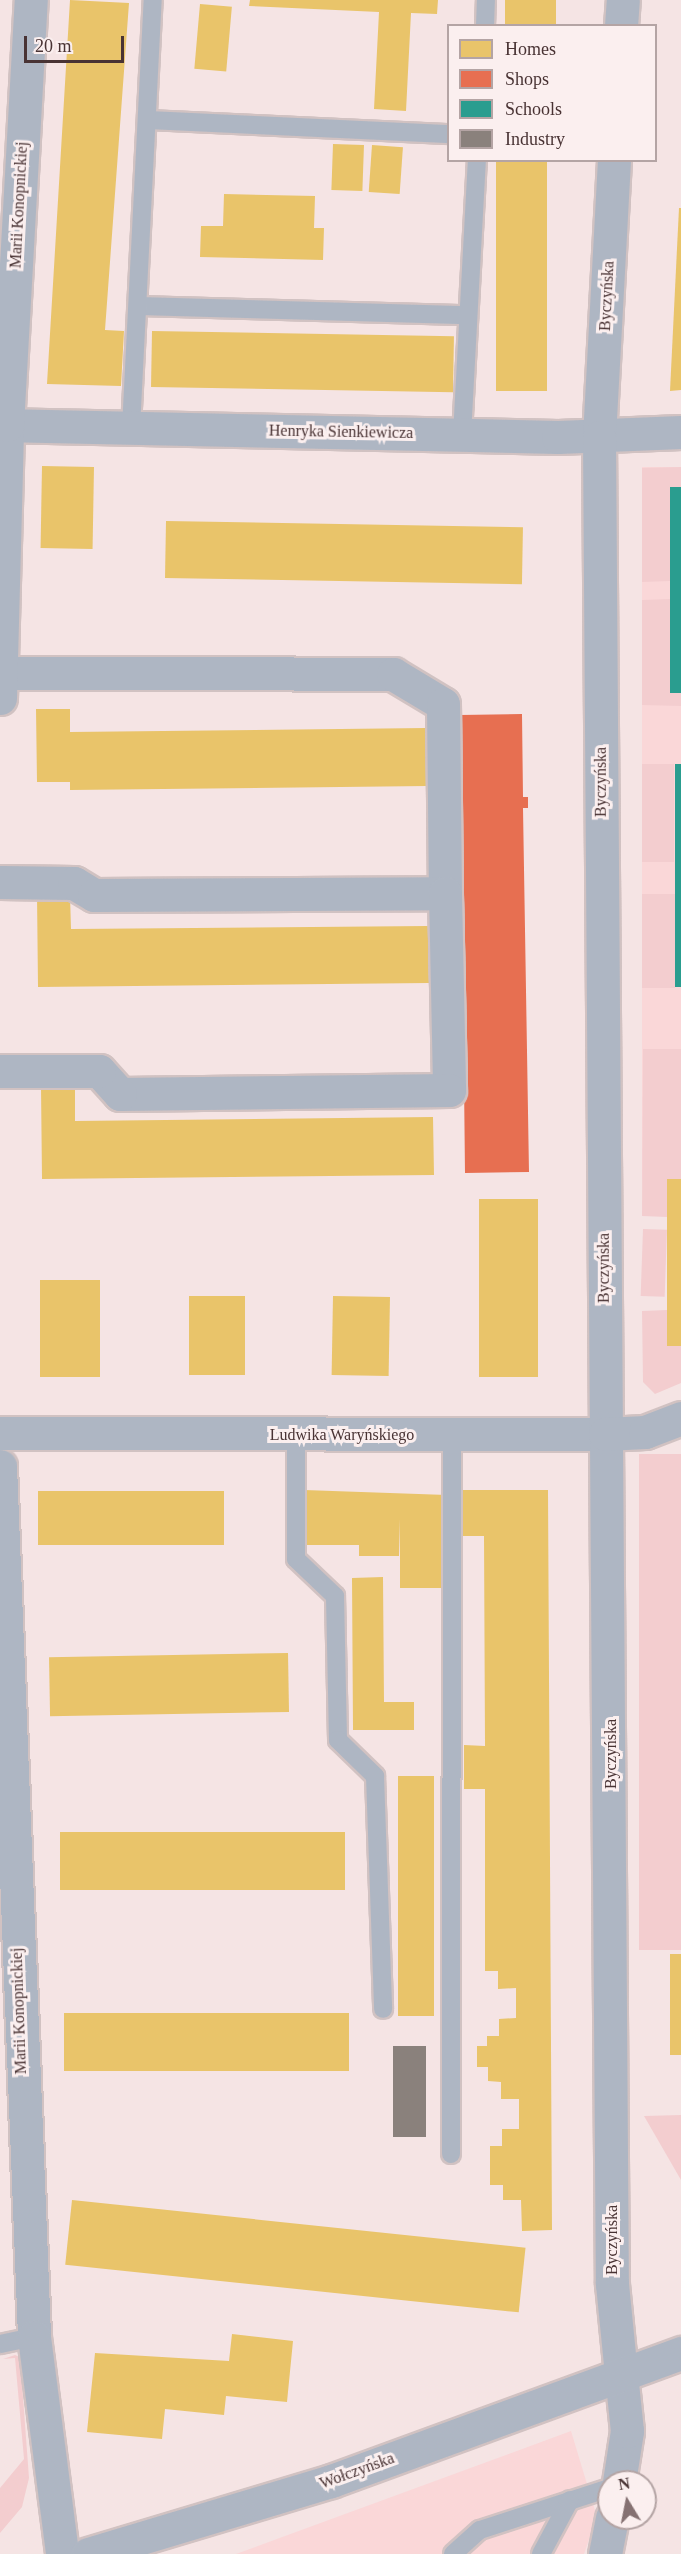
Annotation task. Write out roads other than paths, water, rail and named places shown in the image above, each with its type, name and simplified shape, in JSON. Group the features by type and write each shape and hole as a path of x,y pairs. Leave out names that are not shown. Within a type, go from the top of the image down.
{"street":[{"name":"Marii Konopnickiej","path":"0,698 3,425 31,0"},
{"path":"621,24 623,0"},
{"name":"Byczyńska","path":"614,162 599,437 612,2284 627,2431 621,2470"},
{"name":"Henryka Sienkiewicza","path":"3,425 599,437 681,432"},
{"path":"0,1071 99,1071 120,1094 449,1090 443,704 393,674 1,673"},
{"path":"0,882 74,883 94,895 445,893"},
{"name":"Ludwika Waryńskiego","path":"0,1432 296,1436 605,1434 645,1432 681,1418"},
{"name":"Marii Konopnickiej","path":"0,1466 34,2337 62,2554"},
{"name":"Wołczyńska","path":"88,2554 331,2481 681,2354"},
{"path":"605,2554 610,2530"}],"lane":[{"path":"130,428 139,306 153,0"},
{"path":"485,24 486,0"},
{"path":"147,120 447,134"},
{"path":"462,435 477,162"},
{"path":"139,306 468,315"},
{"path":"451,2154 452,1435"},
{"path":"296,1436 296,1559 335,1596 338,1740 375,1776 383,2008"},
{"path":"0,2344 34,2337"},
{"path":"453,2554 480,2530 597,2492"},
{"path":"541,2554 570,2500"}]}
